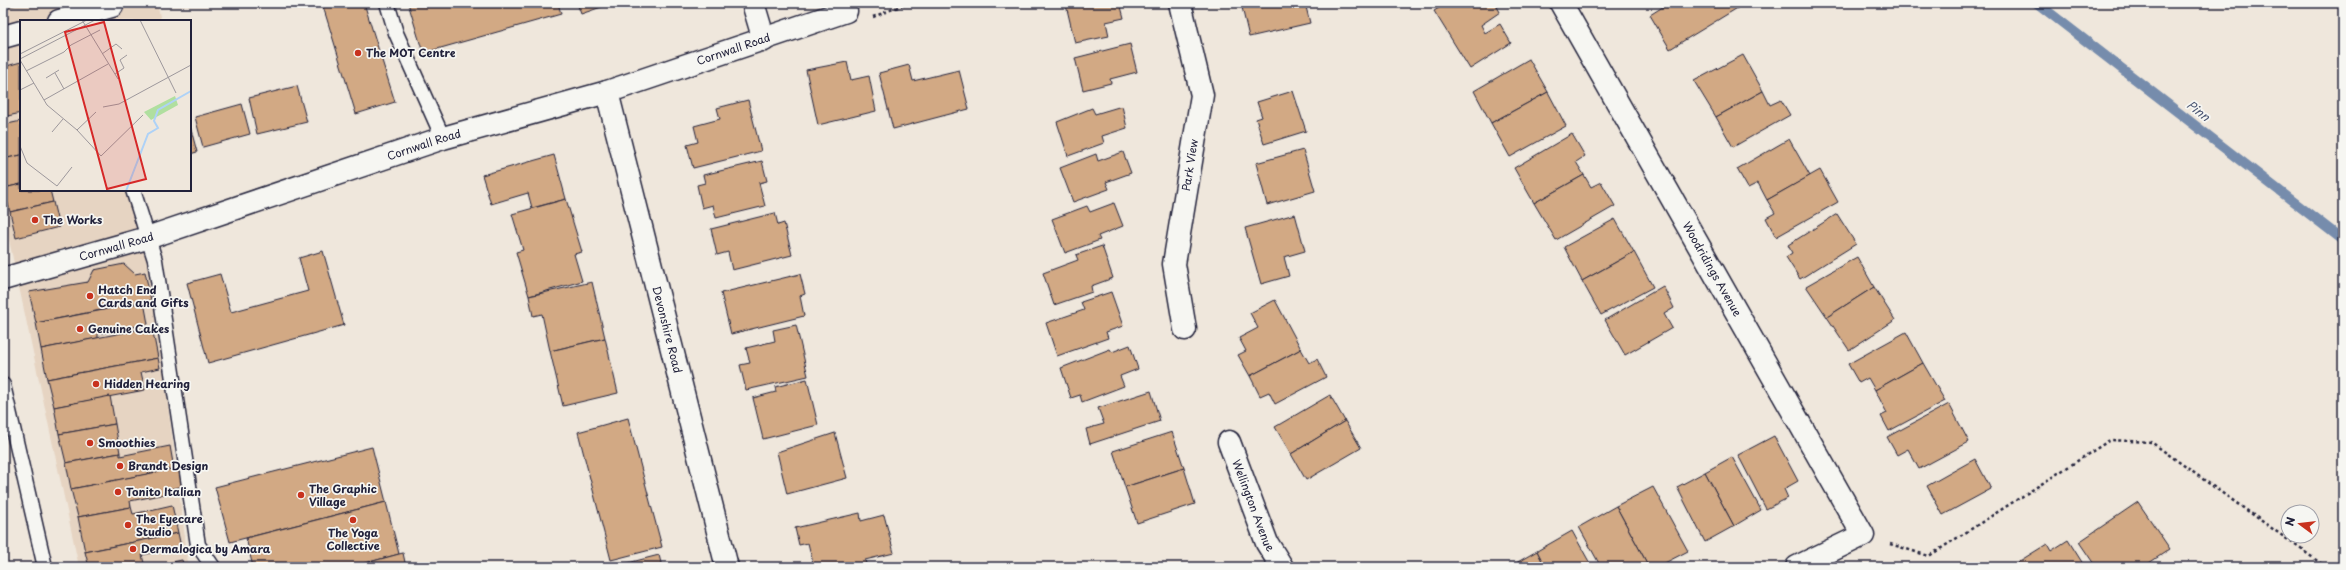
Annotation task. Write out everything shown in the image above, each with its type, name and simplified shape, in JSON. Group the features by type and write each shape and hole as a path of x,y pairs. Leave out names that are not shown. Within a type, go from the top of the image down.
{"street":[{"path":"753,3 764,40"},
{"name":"Park View","path":"1180,3 1202,95 1174,264 1185,329"},
{"name":"Woodridings Avenue","path":"1561,3 1863,535"},
{"path":"63,20 112,6"},
{"name":"Cornwall Road","path":"3,279 147,238 443,138 607,92 846,11"},
{"path":"3,37 20,32"},
{"name":"Devonshire Road","path":"607,92 727,567"},
{"name":"Wellington Avenue","path":"1229,442 1267,543 1282,567"},
{"path":"1797,567 1863,535"}],"lane":[{"path":"387,3 396,33 443,138"},
{"path":"133,191 155,260 198,545 214,567"},
{"path":"3,385 45,567"}],"path":[{"path":"846,11 865,20 908,3"},
{"path":"1863,535 1928,556 2110,440 2151,442 2326,567"}],"shaded area":[{"path":"3,3 157,3 161,20 20,20 20,191 141,191 188,562 192,567 79,567 3,212"}],"building":[{"path":"3,3 21,3 3,8"},
{"name":"The MOT Centre","path":"322,3 364,3 395,102 356,114"},
{"path":"408,3 558,3 561,14 423,53"},
{"path":"577,3 613,3 581,14"},
{"path":"1073,3 1120,3 1124,18 1106,22 1109,36 1075,43 1066,5"},
{"path":"1241,3 1305,3 1310,23 1249,37"},
{"path":"1447,3 1495,3 1500,12 1481,25 1485,33 1500,24 1511,43 1470,69 1434,11"},
{"path":"1669,3 1744,4 1670,49 1650,15"},
{"path":"1130,44 1137,72 1110,79 1111,83 1083,90 1075,58"},
{"path":"1743,55 1763,91 1716,117 1694,81"},
{"path":"1529,59 1548,92 1491,123 1474,91"},
{"path":"20,62 20,113 3,117 3,67"},
{"path":"847,62 851,80 869,76 876,111 818,125 806,70"},
{"path":"909,65 913,81 959,70 969,109 893,129 879,73"},
{"path":"297,86 307,122 257,134 249,98"},
{"path":"1293,91 1306,131 1264,144 1256,119 1262,117 1257,102"},
{"path":"1763,91 1770,105 1781,100 1790,115 1733,147 1716,117"},
{"path":"1548,92 1566,126 1510,157 1491,123"},
{"path":"748,100 761,151 693,168 687,145 698,142 694,126 720,119 717,108"},
{"path":"242,104 250,134 203,147 195,117"},
{"path":"1122,106 1127,128 1102,136 1104,143 1068,156 1057,122 1092,108 1095,114"},
{"path":"20,121 20,155 3,159 3,125"},
{"path":"191,130 197,152 191,154"},
{"path":"1572,134 1585,156 1576,162 1584,175 1534,203 1514,168"},
{"path":"1789,139 1810,176 1767,200 1758,183 1748,188 1737,169"},
{"path":"1303,150 1315,191 1267,205 1256,163"},
{"path":"1123,152 1131,173 1106,182 1109,189 1073,202 1060,168 1096,154 1098,161"},
{"path":"20,155 20,184 4,188 3,159"},
{"path":"554,155 566,199 532,208 528,193 491,204 482,175"},
{"path":"762,161 767,181 759,183 765,206 716,218 713,205 702,208 697,185 705,183 703,175"},
{"path":"1820,170 1838,202 1776,237 1766,218 1775,213 1767,200"},
{"path":"1584,175 1591,187 1601,182 1615,206 1556,240 1534,203"},
{"path":"20,184 20,191 50,191 53,202 10,212 4,188"},
{"path":"566,199 582,252 574,254 582,281 529,296 516,252 523,250 512,214"},
{"name":"The Works","path":"53,202 59,227 16,238 10,212"},
{"path":"1114,203 1123,226 1098,236 1100,240 1065,253 1052,219 1087,206 1090,212"},
{"path":"775,213 778,225 784,223 792,255 732,270 728,252 717,255 711,229"},
{"path":"1295,214 1305,251 1284,257 1289,276 1261,284 1245,228"},
{"path":"1837,214 1856,244 1800,279 1786,257 1792,253 1788,245"},
{"path":"1615,219 1634,252 1582,281 1564,247"},
{"path":"1102,246 1113,278 1091,286 1092,292 1054,305 1043,273 1078,260 1076,255"},
{"path":"323,251 344,325 208,363 187,283 220,274 231,312 308,291 299,258"},
{"path":"1634,252 1653,287 1601,315 1582,281"},
{"path":"1857,257 1874,287 1827,317 1806,286"},
{"name":"Hatch End Cards and Gifts","path":"124,264 135,274 145,272 151,300 36,323 29,292 88,282 94,270"},
{"path":"800,274 805,294 800,296 804,316 731,334 721,293"},
{"path":"592,282 605,338 550,351 542,314 533,316 529,296"},
{"path":"1663,286 1674,308 1664,314 1672,328 1625,355 1605,320"},
{"path":"1874,287 1895,320 1849,350 1827,317"},
{"path":"1111,292 1123,326 1106,332 1108,338 1057,356 1046,323 1084,310 1081,302"},
{"path":"1275,300 1301,349 1250,376 1238,355 1246,351 1239,338 1258,328 1250,313"},
{"name":"Genuine Cakes","path":"144,302 148,324 98,334 98,338 41,349 36,323"},
{"path":"796,325 808,376 746,390 740,365 750,363 746,348 775,341 773,330"},
{"path":"152,327 158,358 47,379 41,349"},
{"path":"1906,332 1923,363 1875,390 1868,378 1859,383 1848,364"},
{"path":"605,338 618,393 563,406 550,351"},
{"path":"1130,345 1138,369 1120,376 1124,386 1082,402 1080,395 1071,398 1061,368 1110,349 1112,352"},
{"path":"1301,349 1309,363 1317,359 1326,377 1275,404 1269,392 1260,396 1250,376"},
{"name":"Hidden Hearing","path":"158,358 160,368 141,372 145,390 54,407 47,379"},
{"path":"1923,363 1945,401 1889,431 1881,416 1887,413 1875,390"},
{"path":"807,379 818,425 763,439 753,398 776,392 775,387"},
{"path":"1151,391 1160,421 1090,444 1086,429 1104,424 1098,408"},
{"path":"1330,395 1345,421 1291,454 1275,427"},
{"path":"110,396 115,424 59,434 54,407"},
{"path":"1949,404 1969,442 1919,469 1908,449 1897,455 1887,437"},
{"path":"628,418 662,547 611,560 578,432"},
{"path":"1345,421 1361,448 1306,480 1291,454"},
{"name":"Smoothies","path":"115,424 120,453 66,463 59,434"},
{"path":"1172,432 1184,468 1125,487 1113,451"},
{"path":"835,433 847,478 787,494 777,452"},
{"path":"1774,436 1798,481 1784,489 1788,498 1766,509 1738,455"},
{"name":"Brandt Design","path":"170,446 174,469 71,489 66,463 120,453 120,456"},
{"name":"The Graphic Village","path":"372,447 386,502 230,542 215,487"},
{"path":"1732,457 1761,510 1734,526 1705,472"},
{"path":"1975,459 1991,489 1943,515 1927,486"},
{"name":"Tonito Italian","path":"182,467 185,486 164,490 165,494 130,501 131,507 78,517 71,489"},
{"path":"1184,468 1195,504 1137,523 1125,487"},
{"path":"1705,472 1734,526 1705,542 1677,487"},
{"path":"1653,487 1688,551 1657,567 1649,567 1616,506"},
{"name":"The Yoga Collective","path":"386,502 399,554 351,567 253,567 246,538"},
{"path":"2138,502 2170,549 2143,567 2120,567 2119,565 2115,567 2096,567 2079,542"},
{"name":"The Eyecare Studio","path":"172,505 178,533 85,552 78,517 131,507 133,514"},
{"path":"1616,506 1649,567 1601,567 1579,527"},
{"path":"860,513 861,521 884,515 894,553 865,560 867,567 814,567 808,543 799,545 795,528"},
{"path":"1572,531 1592,567 1545,567 1537,551"},
{"name":"Dermalogica by Amara","path":"178,533 181,547 142,555 145,567 89,567 85,552"},
{"path":"2068,540 2085,567 2021,567 2018,562 2047,544 2051,551"},
{"path":"1537,551 1545,567 1509,567"},
{"path":"403,553 406,567 351,567 399,554"},
{"path":"659,555 662,567 612,567"},
{"path":"182,560 184,567 149,567"}],"waterway":[{"name":"Pinn","path":"2037,3 2343,240"}],"place":[{"name":"The MOT Centre","path":"358,53"},
{"name":"The Works","path":"35,220"},
{"name":"Hatch End Cards and Gifts","path":"90,296"},
{"name":"Genuine Cakes","path":"80,329"},
{"name":"Hidden Hearing","path":"96,384"},
{"name":"Smoothies","path":"90,443"},
{"name":"Brandt Design","path":"120,466"},
{"name":"Tonito Italian","path":"118,492"},
{"name":"The Graphic Village","path":"301,495"},
{"name":"The Yoga Collective","path":"353,520"},
{"name":"The Eyecare Studio","path":"128,525"},
{"name":"Dermalogica by Amara","path":"133,549"}]}
